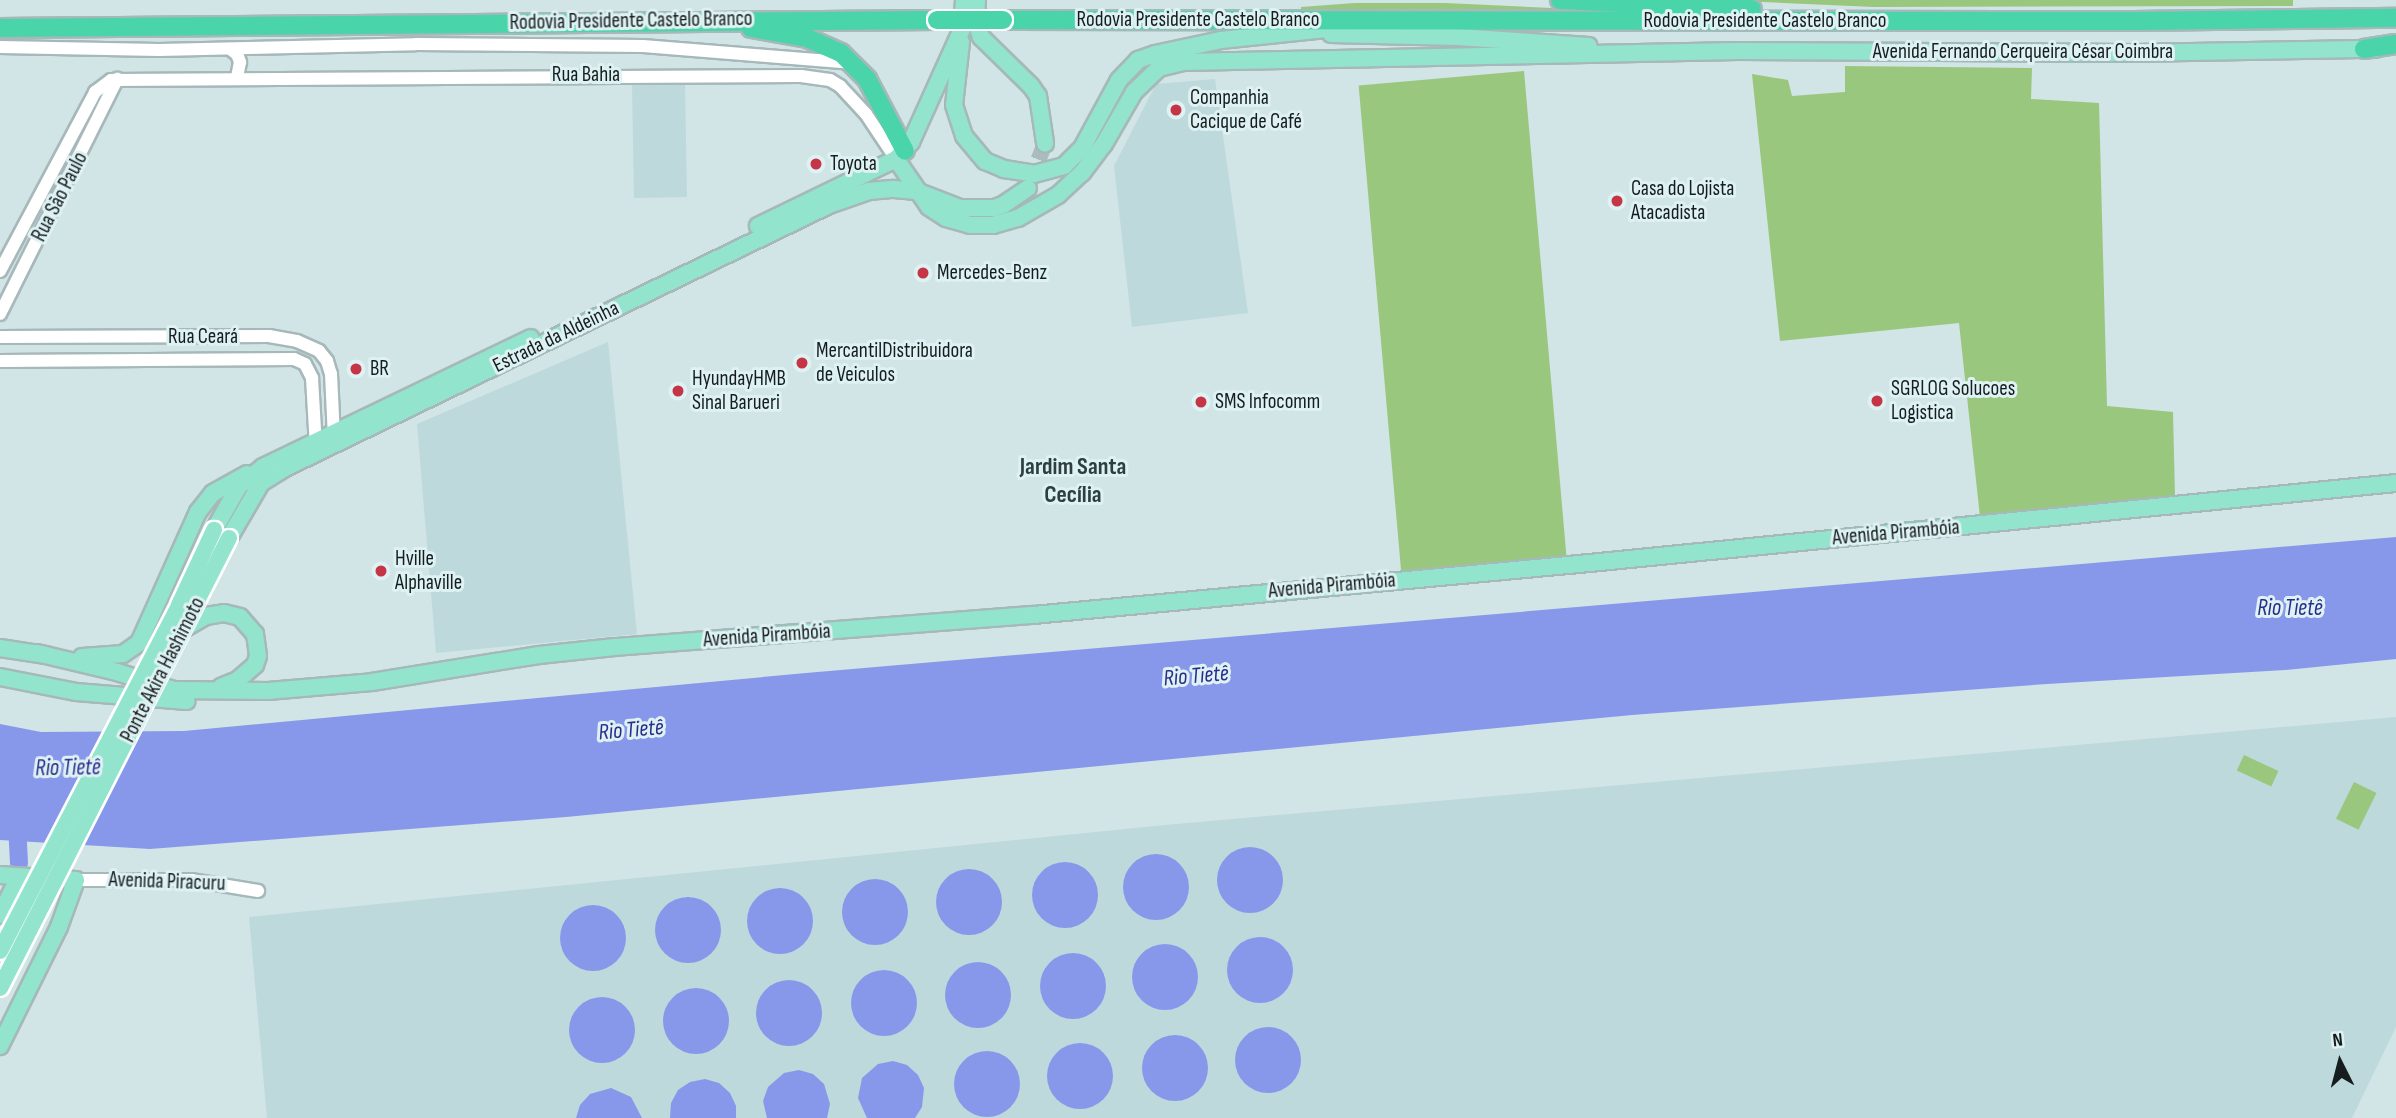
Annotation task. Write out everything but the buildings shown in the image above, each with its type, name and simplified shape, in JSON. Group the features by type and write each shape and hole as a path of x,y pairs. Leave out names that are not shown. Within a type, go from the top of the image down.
{"highway":[{"path":"1560,0 1733,9 2042,12 2134,21"},
{"name":"Rodovia Presidente Castelo Branco","path":"0,28 699,19 2134,21 2396,18"},
{"path":"699,19 807,38 841,52 858,68 900,155"},
{"path":"2364,49 2396,47"}],"main road":[{"path":"964,0 954,105 964,136 985,161 1004,169 1034,174 1064,166 1082,148 1119,80 1138,60 1202,44 1280,33 1450,20"},
{"path":"977,0 976,21 981,37 1038,96 1045,143"},
{"path":"962,29 900,155 916,191 929,207 946,218 970,225 993,225 1036,210 1082,173 1104,144 1134,92 1159,68 1183,62 1650,54"},
{"path":"1280,33 1553,42 1650,54"},
{"name":"Avenida Fernando Cerqueira César Coimbra","path":"1650,54 2364,49"},
{"name":"Estrada da Aldeinha","path":"334,438 900,155"},
{"path":"869,191 870,172"},
{"path":"916,191 947,204 975,209 1003,205 1028,188"},
{"name":"Estrada da Aldeinha","path":"214,530 239,486 263,467 334,438 789,223 869,191 916,191"},
{"name":"Estrada da Aldeinha","path":"229,538 261,483 316,446"},
{"path":"0,648 94,657 131,651 139,643 205,501 223,486 263,467"},
{"name":"Avenida Pirambóia","path":"268,691 372,682 539,655 615,647 1178,601 2013,523 2192,502 2209,491 2273,484 2294,492 2396,483"},
{"name":"Ponte Akira Hashimoto","path":"0,951 179,605 214,530"},
{"name":"Ponte Akira Hashimoto","path":"0,988 229,538"},
{"path":"185,628 206,616 224,612 240,617 255,634 258,656 248,673 238,681 205,693"},
{"path":"37,653 174,690 205,693 268,691"},
{"path":"28,682 86,689 98,683 100,668"},
{"path":"0,677 76,692 112,692 204,702 243,699 268,691"},
{"path":"0,875 76,880 59,927 0,1046"},
{"path":"3,908 19,877"},
{"path":"0,881 3,908"}],"street":[{"path":"0,47 230,49 416,44 643,46 844,62 858,68"},
{"path":"230,49 237,54 240,62 237,78"},
{"name":"Rua Bahia","path":"117,79 521,75 818,77 840,86 853,98 900,155"},
{"path":"110,99 95,92 105,83 117,79"},
{"name":"Rua São Paulo","path":"0,314 110,99 117,79"},
{"name":"Rua São Paulo","path":"0,271 95,92"},
{"path":"0,285 13,290"},
{"name":"Rua Ceará","path":"0,337 269,337 310,346 327,361 331,374 334,438"},
{"path":"161,359 163,337"},
{"name":"Rua Ceará","path":"0,361 274,358 305,364 313,378 316,446"},
{"name":"Avenida Piracuru","path":"76,880 191,880 258,891"}],"shaded area":[{"path":"1215,79 1248,313 1132,327 1114,166 1156,84"},
{"path":"685,84 687,197 634,198 632,85"},
{"path":"608,342 637,634 436,653 417,424"},
{"path":"2396,717 2396,1027 2352,1118 267,1118 249,917 1165,825"}],"green space":[{"path":"1716,0 2293,0 2293,6 1874,7"},
{"path":"1355,3 1445,3 1771,18 1301,13 1301,7"},
{"path":"1845,66 2032,68 2031,99 2099,103 2107,406 2173,412 2175,497 1980,517 1959,323 1780,341 1752,74 1788,80 1792,96 1845,92"},
{"path":"1524,71 1567,558 1401,573 1359,85"},
{"path":"2244,755 2278,771 2271,786 2237,770"},
{"path":"2354,782 2376,793 2358,830 2336,819"}],"water":[{"name":"Rio Tietê","path":"2396,537 2396,659 2285,670 2047,684 1632,715 566,817 150,849 0,840 0,724 41,732 184,731 806,673"},
{"path":"1243,847 1257,847 1269,852 1278,861 1283,880 1281,893 1274,904 1257,913 1243,913 1231,908 1222,899 1217,887 1217,873 1222,861 1231,852"},
{"path":"1149,854 1163,854 1175,859 1184,868 1189,887 1187,900 1180,911 1163,920 1149,920 1137,915 1128,906 1123,894 1123,880 1128,868 1137,859"},
{"path":"1058,862 1072,862 1084,867 1093,876 1098,895 1096,908 1089,919 1072,928 1058,928 1046,923 1037,914 1032,902 1032,888 1037,876 1046,867"},
{"path":"962,869 976,869 988,874 997,883 1002,902 1000,915 993,926 976,935 962,935 950,930 941,921 936,909 936,895 941,883 950,874"},
{"path":"868,879 882,879 894,884 903,893 908,912 906,925 899,936 882,945 868,945 856,940 847,931 842,919 842,905 847,893 856,884"},
{"path":"773,888 787,888 799,893 808,902 813,921 811,934 804,945 787,954 773,954 761,949 752,940 747,928 747,914 752,902 761,893"},
{"path":"681,897 695,897 707,902 716,911 721,930 719,943 712,954 695,963 681,963 669,958 660,949 655,937 655,923 660,911 669,902"},
{"path":"586,905 600,905 612,910 621,919 626,938 624,951 617,962 600,971 586,971 574,966 565,957 560,945 560,931 565,919 574,910"},
{"path":"1253,937 1267,937 1279,942 1288,951 1293,970 1291,983 1284,994 1267,1003 1253,1003 1241,998 1232,989 1227,977 1227,963 1232,951 1241,942"},
{"path":"1158,944 1172,944 1184,949 1193,958 1198,977 1196,990 1189,1001 1172,1010 1158,1010 1146,1005 1137,996 1132,984 1132,970 1137,958 1146,949"},
{"path":"1066,953 1080,953 1092,958 1101,967 1106,986 1104,999 1097,1010 1080,1019 1066,1019 1054,1014 1045,1005 1040,993 1040,979 1045,967 1054,958"},
{"path":"971,962 985,962 997,967 1006,976 1011,995 1009,1008 1002,1019 985,1028 971,1028 959,1023 950,1014 945,1002 945,988 950,976 959,967"},
{"path":"877,970 891,970 903,975 912,984 917,1003 915,1016 908,1027 891,1036 877,1036 865,1031 856,1022 851,1010 851,996 856,984 865,975"},
{"path":"782,980 796,980 808,985 817,994 822,1013 820,1026 813,1037 796,1046 782,1046 770,1041 761,1032 756,1020 756,1006 761,994 770,985"},
{"path":"689,988 703,988 715,993 724,1002 729,1021 727,1034 720,1045 703,1054 689,1054 677,1049 668,1040 663,1028 663,1014 668,1002 677,993"},
{"path":"595,997 609,997 621,1002 630,1011 635,1030 633,1043 626,1054 609,1063 595,1063 583,1058 574,1049 569,1037 569,1023 574,1011 583,1002"},
{"path":"1261,1027 1275,1027 1287,1032 1296,1041 1301,1060 1299,1073 1292,1084 1275,1093 1261,1093 1249,1088 1240,1079 1235,1067 1235,1053 1240,1041 1249,1032"},
{"path":"1168,1035 1182,1035 1194,1040 1203,1049 1208,1068 1206,1081 1199,1092 1182,1101 1168,1101 1156,1096 1147,1087 1142,1075 1142,1061 1147,1049 1156,1040"},
{"path":"1073,1043 1087,1043 1099,1048 1108,1057 1113,1076 1111,1089 1104,1100 1087,1109 1073,1109 1061,1104 1052,1095 1047,1083 1047,1069 1052,1057 1061,1048"},
{"path":"980,1051 994,1051 1006,1056 1015,1065 1020,1084 1018,1097 1011,1108 994,1117 980,1117 968,1112 959,1103 954,1091 954,1077 959,1065 968,1056"},
{"path":"893,1061 907,1065 918,1075 924,1088 922,1107 915,1118 867,1118 858,1098 862,1078 878,1064"},
{"path":"799,1070 813,1074 824,1084 830,1104 827,1118 767,1118 763,1101 768,1087 784,1073"},
{"path":"705,1079 719,1083 730,1093 736,1106 736,1118 670,1118 671,1103 678,1090 690,1082"},
{"path":"611,1088 631,1097 642,1118 576,1118 580,1105 590,1094"}],"waterway":[{"path":"19,863 21,817"}],"tunnel":[{"path":"1030,182 1045,143"}],"place":[{"name":"Companhia Cacique de Café","path":"1176,110"},
{"name":"Toyota","path":"816,164"},
{"name":"Casa do Lojista Atacadista","path":"1617,201"},
{"name":"Mercedes-Benz","path":"923,273"},
{"name":"MercantilDistribuidora de Veiculos","path":"802,363"},
{"name":"BR","path":"356,369"},
{"name":"HyundayHMB Sinal Barueri","path":"678,391"},
{"name":"SGRLOG Solucoes Logistica","path":"1877,401"},
{"name":"SMS Infocomm","path":"1201,402"},
{"name":"Hville Alphaville","path":"381,571"}],"district":[{"name":"Jardim Santa Cecília","path":"1073,481"}]}
